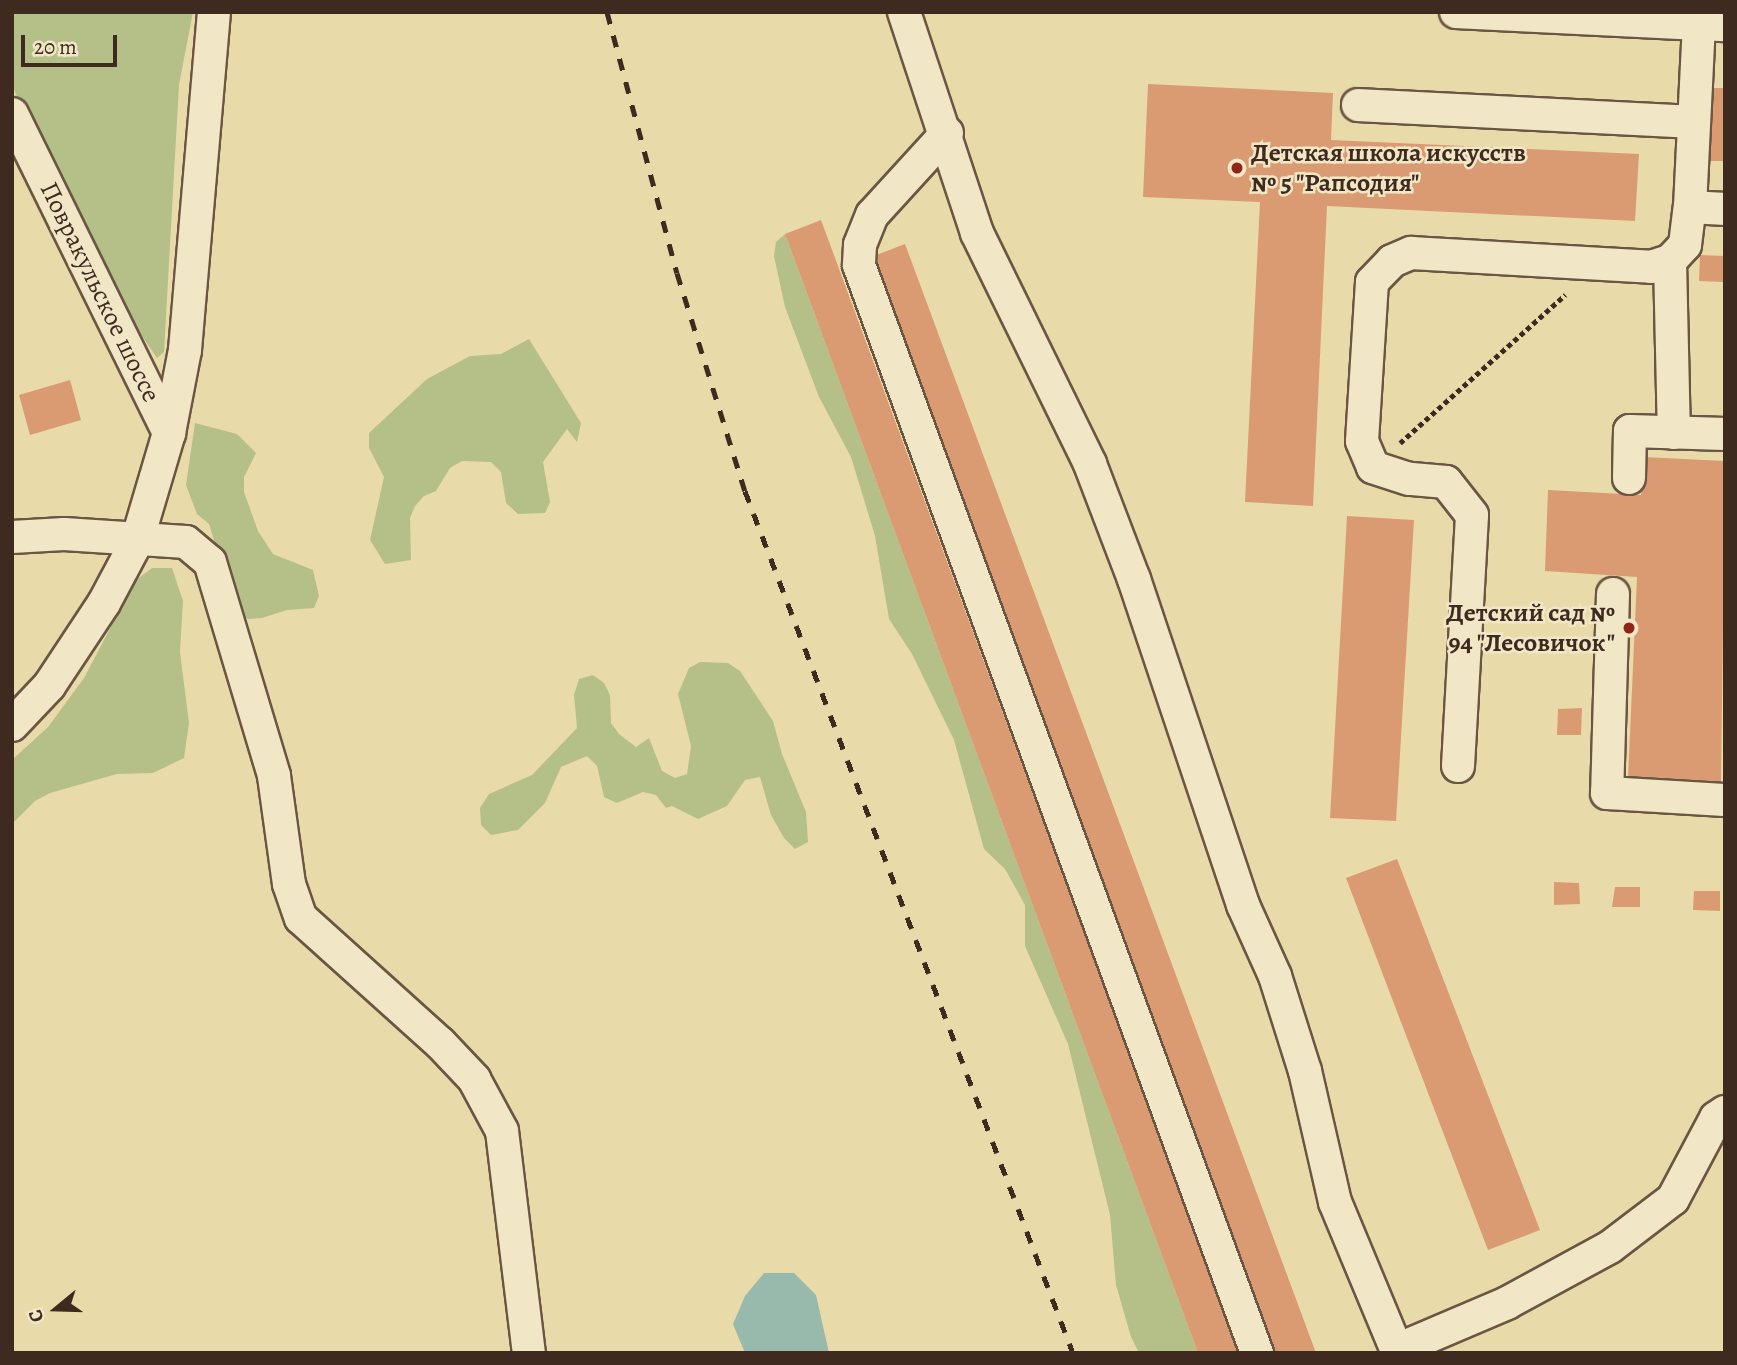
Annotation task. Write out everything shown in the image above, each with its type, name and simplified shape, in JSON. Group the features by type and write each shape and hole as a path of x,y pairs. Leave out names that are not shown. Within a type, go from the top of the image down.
{"street":[{"path":"12,725 49,686 104,603 137,541 169,433 185,350 215,12"},
{"path":"904,12 947,133 977,233 1090,464 1134,579 1221,844 1279,988 1305,1071 1335,1202 1397,1351 1507,1303 1610,1247 1673,1199 1716,1118 1725,1112"},
{"path":"1456,12 1712,24 1693,122 1690,207 1685,245 1670,261 1651,267 1411,253 1392,261 1372,282 1362,441 1373,467 1409,479 1446,482 1472,515 1458,766"},
{"path":"1359,105 1693,122"},
{"name":"Повракульское шоссе","path":"12,114 169,433"},
{"path":"947,133 872,215 860,245 859,265 1257,1353"},
{"path":"1690,207 1725,209"},
{"path":"1670,261 1674,433"},
{"path":"1629,478 1630,431 1725,434"},
{"path":"12,537 64,534 137,541 186,542 210,562 274,776 289,884 301,918 440,1043 474,1079 502,1131 529,1353"},
{"path":"1613,594 1607,793 1725,800"}],"path":[{"path":"1373,467 1601,264"}],"green space":[{"path":"12,12 193,12 179,85 164,352 157,358 127,314 20,105 12,84"},
{"path":"785,234 1198,1353 1139,1353 1131,1337 1116,1285 1110,1215 1068,1044 1025,946 1025,905 1005,869 984,849 954,740 912,654 889,619 875,536 851,457 819,397 785,307 774,256 776,242"},
{"path":"529,339 581,423 577,442 567,429 543,462 550,502 545,513 518,514 506,503 501,472 491,462 462,461 450,468 436,491 424,496 415,506 410,518 411,560 385,564 370,540 384,477 369,448 369,433 427,379 470,356 501,354"},
{"path":"195,423 237,434 256,453 244,477 244,492 258,531 273,554 313,570 319,596 314,608 287,610 262,618 248,619 236,611 209,524 197,514 186,485"},
{"path":"152,568 172,568 183,601 180,652 189,723 184,758 153,773 117,774 50,793 35,801 12,824 12,760 48,727 84,678 135,581"},
{"path":"700,662 728,663 740,671 773,721 782,754 806,812 808,842 795,849 784,838 771,815 760,777 745,780 727,806 698,819 672,806 666,808 656,795 643,792 617,803 604,797 597,766 587,756 561,767 545,803 518,830 491,835 481,825 480,808 489,794 532,775 577,728 574,695 579,679 593,675 604,683 610,695 611,723 619,734 636,747 649,738 662,771 675,778 687,774 691,746 678,694 689,668"}],"shaded area":[{"path":"764,1273 794,1273 816,1295 829,1353 745,1353 733,1324 745,1296"}],"building":[{"path":"1148,84 1333,93 1331,140 1639,154 1635,221 1327,206 1313,506 1245,502 1260,202 1143,197"},
{"path":"1706,88 1725,88 1725,161 1705,161"},
{"path":"821,220 1239,1353 1198,1353 785,234"},
{"path":"905,244 1316,1353 1272,1353 866,259"},
{"path":"1700,255 1725,256 1725,282 1699,281"},
{"path":"70,380 81,420 30,435 19,395"},
{"path":"1643,457 1725,461 1721,783 1628,779 1637,577 1545,571 1548,490 1641,495"},
{"path":"1347,516 1414,520 1396,821 1330,818"},
{"path":"1582,708 1581,735 1557,735 1558,709"},
{"path":"1397,859 1540,1230 1488,1250 1346,878"},
{"path":"1554,882 1579,883 1580,904 1554,905"},
{"path":"1615,887 1640,887 1640,907 1612,907"},
{"path":"1694,891 1720,891 1720,911 1693,910"}],"railway":[{"path":"607,12 677,273 745,491 1073,1353"}],"place":[{"name":"Детская школа искусств № 5 \"Рапсодия\"","path":"1237,168"},
{"name":"Детский сад № 94 \"Лесовичок\"","path":"1629,628"}]}
